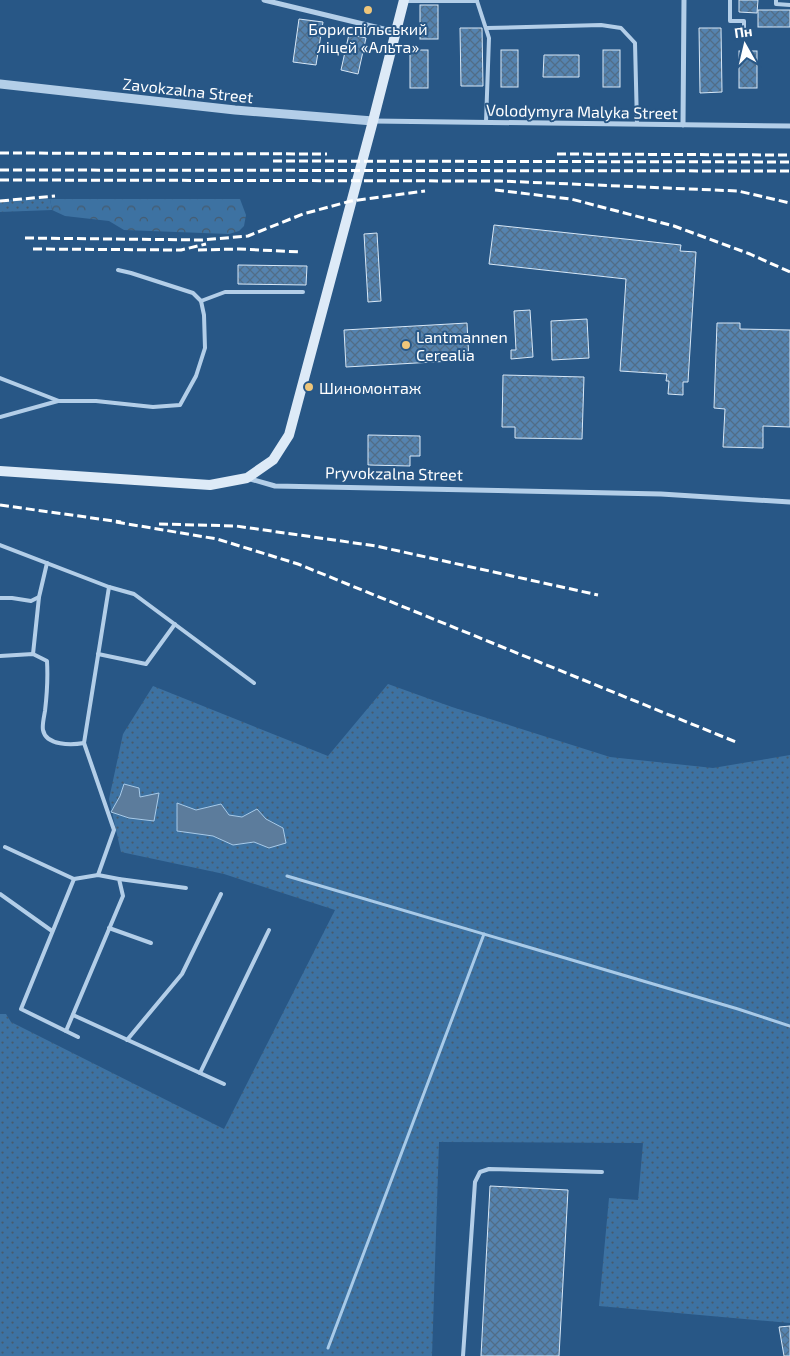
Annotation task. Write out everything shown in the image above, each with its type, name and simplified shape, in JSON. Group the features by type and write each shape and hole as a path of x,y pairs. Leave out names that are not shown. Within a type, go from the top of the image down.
{"main road":[{"path":"247,478 273,460 289,435 403,1"},
{"name":"Pryvokzalna Street","path":"0,471 210,485 247,478"}],"street":[{"path":"264,0 396,32"},
{"path":"683,125 684,0"},
{"name":"Zavokzalna Street","path":"0,84 234,110 373,120"},
{"name":"Volodymyra Malyka Street","path":"373,120 790,126"},
{"name":"Pryvokzalna Street","path":"247,478 275,486 661,494 790,502"}],"lane":[{"path":"730,0 730,21 744,22 744,35"},
{"path":"776,0 776,4 790,5"},
{"path":"403,1 477,1 487,28 489,44 486,122"},
{"path":"487,28 601,25 621,28 635,43 636,124"},
{"path":"0,417 59,401 96,401 154,407 180,405 196,376 205,348 204,315 201,302 192,294 118,270"},
{"path":"201,302 225,292 303,292"},
{"path":"0,378 59,401"},
{"path":"0,545 109,587 134,594 254,683"},
{"path":"33,654 39,596 47,563"},
{"path":"98,875 114,830 84,743 109,587"},
{"path":"0,598 31,600 39,596"},
{"path":"98,654 146,664 175,624"},
{"path":"0,656 33,654 47,661 48,678 43,731 48,739 62,744 84,743"},
{"path":"5,846 74,879 98,875 186,888"},
{"path":"74,879 20,1009 78,1037"},
{"path":"66,1031 122,896 119,879"},
{"path":"0,894 52,931"},
{"path":"127,1040 182,974 221,894"},
{"path":"109,928 151,944"},
{"path":"200,1073 269,930"},
{"path":"73,1015 224,1084"},
{"path":"464,1356 475,1182 480,1172 489,1169 602,1172"}],"green space":[{"path":"50,199 52,210 0,212 0,200"},
{"path":"50,199 240,199 246,215 244,226 239,231 229,234 124,230 109,221 65,216 52,210"},
{"path":"388,684 452,707 610,757 713,768 790,755 790,1323 599,1306 609,1198 638,1200 643,1143 439,1142 432,1356 0,1356 0,1014 6,1014 11,1022 224,1129 335,910 224,874 121,852 109,799 123,734 153,686 328,756"}],"shaded area":[{"path":"124,784 139,788 140,797 159,793 154,821 129,818 111,812"},
{"path":"177,803 196,810 221,804 229,815 242,817 257,809 266,819 283,828 286,843 269,848 254,842 233,845 213,836 177,831"}],"building":[{"path":"739,0 758,0 757,13 739,12"},
{"path":"420,5 438,5 438,39 420,39"},
{"path":"758,10 790,10 790,27 758,27"},
{"path":"299,19 323,22 316,65 293,62"},
{"path":"460,28 482,28 483,86 461,86"},
{"path":"699,28 721,28 722,92 700,93"},
{"path":"349,34 366,38 358,74 341,70"},
{"path":"410,50 428,50 428,88 410,88"},
{"path":"501,50 518,50 518,87 501,87"},
{"path":"603,50 620,50 620,87 603,87"},
{"path":"739,51 757,51 757,88 739,88"},
{"path":"544,55 579,55 579,77 543,77"},
{"path":"494,225 681,245 680,251 696,252 688,382 683,382 683,395 668,394 669,381 666,381 667,374 620,371 626,279 489,264"},
{"path":"377,233 381,301 368,302 364,234"},
{"path":"238,265 307,266 306,285 238,284"},
{"path":"530,310 533,357 511,359 511,350 516,350 514,311"},
{"path":"587,319 589,358 552,360 551,321"},
{"name":"Lantmannen Cerealia","path":"467,323 469,360 346,367 344,330"},
{"path":"717,323 740,323 740,329 790,330 790,427 763,426 763,448 723,447 725,409 714,408"},
{"path":"503,375 584,377 582,439 515,438 515,427 502,427"},
{"path":"368,435 420,436 420,456 410,456 410,466 368,465"},
{"path":"490,1186 568,1190 559,1356 481,1356"},
{"path":"790,1326 790,1356 784,1356 779,1327"}],"waterway":[{"path":"287,876 790,1026"},
{"path":"328,1348 484,934"}],"railway":[{"path":"0,153 327,154"},
{"path":"557,154 790,155"},
{"path":"273,161 790,162"},
{"path":"0,170 790,171"},
{"path":"0,180 500,181 738,191 790,203"},
{"path":"495,190 571,199 674,226 750,254 790,272"},
{"path":"25,238 202,240 248,236 303,214 351,201 425,191"},
{"path":"0,201 55,196"},
{"path":"33,249 181,250 206,244"},
{"path":"198,250 239,249 301,252"},
{"path":"0,505 121,522"},
{"path":"116,522 217,539 298,564 736,742"},
{"path":"159,524 236,526 376,546 598,595"}],"place":[{"name":"Бориспільський ліцей «Альта»","path":"368,10"},
{"name":"Lantmannen Cerealia","path":"406,345"},
{"name":"Шиномонтаж","path":"309,387"}]}
